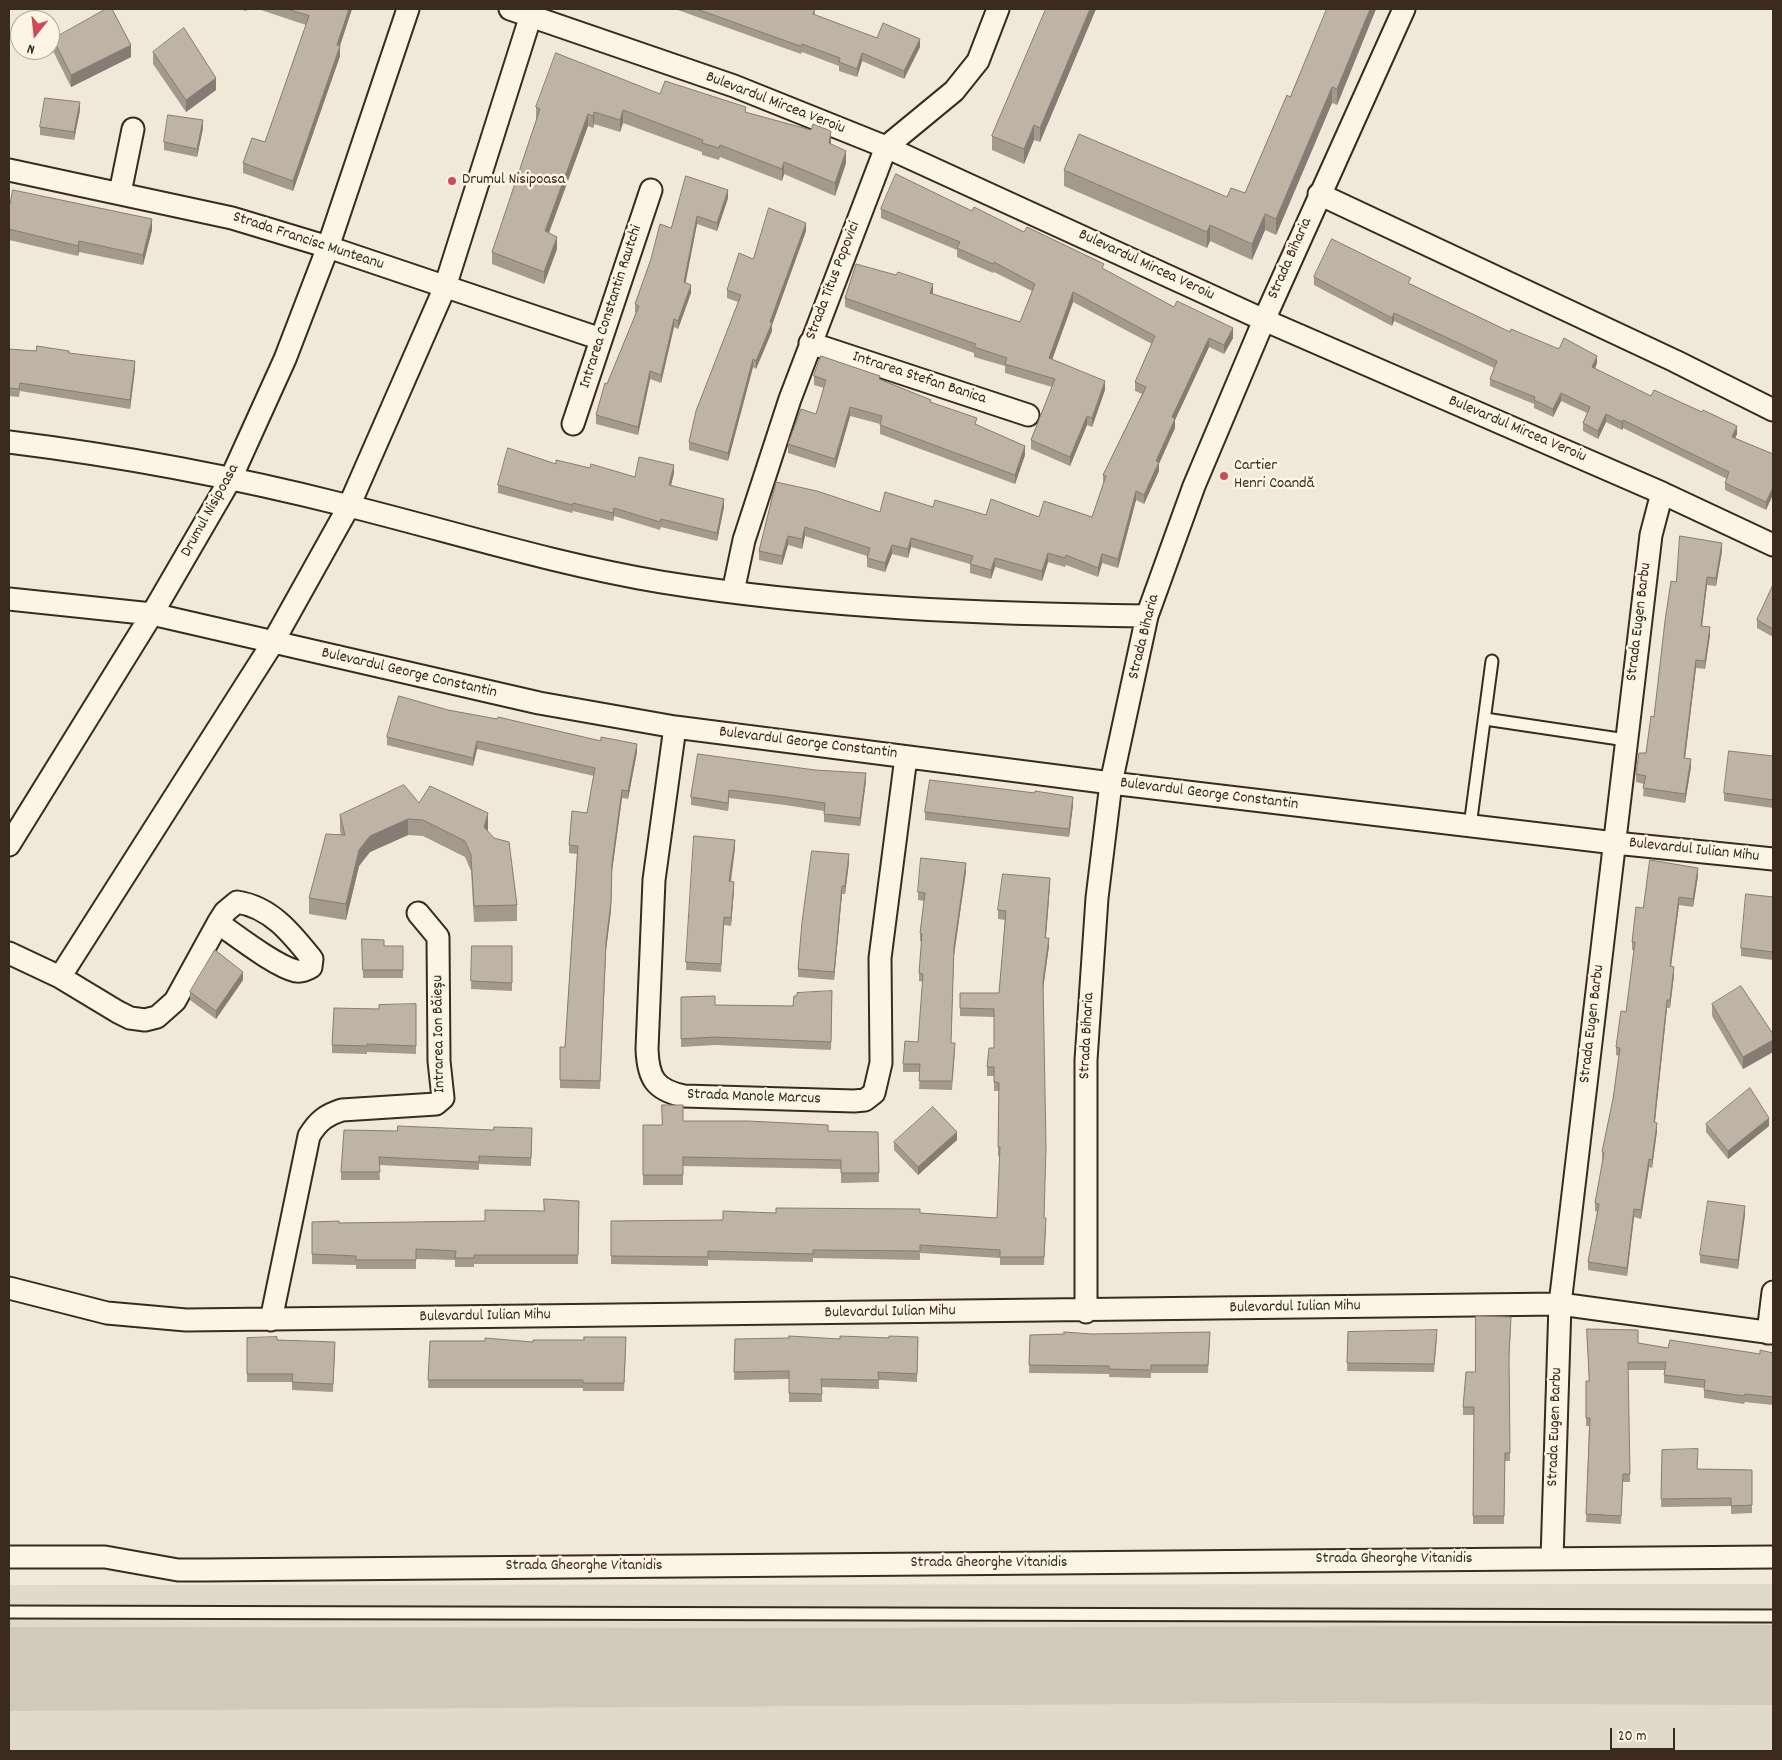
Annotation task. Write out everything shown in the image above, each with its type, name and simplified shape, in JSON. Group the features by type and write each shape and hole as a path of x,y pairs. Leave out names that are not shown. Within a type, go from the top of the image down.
{"street":[{"name":"Drumul Nisipoasa","path":"9,845 152,614 231,478 285,359 328,247 408,9"},
{"name":"Bulevardul Mircea Veroiu","path":"510,9 734,86 886,147 1264,320 1662,493 1773,546"},
{"name":"Strada Titus Popovici","path":"733,592 744,540 810,343 886,147 954,91 978,61 998,9"},
{"name":"Strada Biharia","path":"1086,1312 1086,1060 1097,898 1111,783 1147,616 1194,486 1264,320 1319,194 1404,9"},
{"path":"60,977 272,644 349,506 445,287 531,15"},
{"path":"120,192 133,129"},
{"name":"Strada Francisc Munteanu","path":"9,170 120,192 232,218 328,247 601,339"},
{"name":"Intrarea Constantin Rautchi","path":"573,424 651,190"},
{"path":"1319,194 1675,361 1773,410"},
{"name":"Intrarea Stefan Banica","path":"810,343 1028,415"},
{"path":"9,442 146,462 231,478 349,506 440,531 578,565 660,582 733,592 919,610 987,614 1147,616"},
{"name":"Strada Eugen Barbu","path":"1552,1559 1560,1304 1651,535 1662,493"},
{"name":"Bulevardul George Constantin","path":"9,599 152,614 272,644 539,703 675,727 1111,783 1615,843"},
{"name":"Strada Manole Marcus","path":"675,727 654,880 647,1049 648,1071 656,1082 668,1093 684,1096 854,1101 865,1100 874,1093 881,1063 880,958 906,757"},
{"name":"Bulevardul Iulian Mihu","path":"1615,843 1773,858"},
{"name":"Intrarea Ion Băieșu","path":"271,1320 309,1136 316,1123 328,1114 342,1110 436,1104 443,1098 439,1061 438,937 418,913"},
{"path":"9,953 60,977 130,1018 145,1020 157,1017 175,1001 218,924"},
{"name":"Bulevardul Iulian Mihu","path":"9,1288 107,1313 186,1320 1086,1312 1560,1304 1771,1333"},
{"path":"1771,1333 1773,1292"},
{"name":"Strada Gheorghe Vitanidis","path":"9,1557 105,1556 178,1570 205,1570 1773,1557"}],"lane":[{"path":"1470,826 1492,661"},
{"path":"1484,719 1626,740"},
{"path":"9,1612 1773,1616"}],"shaded area":[{"path":"1773,1584 1773,1751 9,1751 9,1585"},
{"path":"1773,1625 1773,1705 1311,1703 9,1711 9,1627 834,1628"}],"building":[{"path":"106,9 112,9 131,45 71,75 60,53 60,35"},
{"path":"287,9 349,9 337,45 340,46 293,181 243,163 252,138 265,142 309,16"},
{"path":"697,9 815,9 813,14 877,38 883,23 920,39 904,71 862,53 857,69 839,62 840,58"},
{"path":"1046,9 1090,9 1040,128 1034,125 1024,149 992,136"},
{"path":"1327,9 1370,9 1337,89 1332,87 1276,219 1265,214 1252,244 1210,225 1207,232 1064,170 1079,134 1227,197 1231,188 1245,193 1287,95 1290,97"},
{"path":"184,28 216,78 186,100 153,52"},
{"path":"556,53 660,94 665,81 746,107 745,112 811,130 813,124 831,131 829,143 846,151 835,183 784,162 782,169 720,145 719,148 702,143 703,140 623,110 620,120 594,112 593,116 588,114 545,231 557,237 544,272 492,252 540,109 536,107"},
{"path":"45,98 80,102 74,132 40,127"},
{"path":"168,115 203,120 197,149 164,142"},
{"path":"896,174 972,211 974,207 1024,232 1027,227 1104,264 1102,268 1174,307 1177,301 1233,328 1224,345 1209,338 1172,417 1175,419 1156,461 1159,462 1144,495 1136,491 1118,559 1102,554 1098,568 1066,555 1065,558 1048,553 1042,571 995,558 991,570 970,564 973,556 911,538 908,549 892,545 885,563 867,558 870,548 805,527 802,539 788,536 782,556 759,551 776,482 817,491 880,512 885,492 933,507 935,500 986,515 991,499 1039,517 1044,501 1092,517 1106,476 1103,475 1146,387 1135,382 1155,336 1073,292 1049,358 1105,381 1092,418 1087,416 1070,457 1031,440 1055,379 1005,364 1007,358 974,347 976,344 845,298 856,264 896,275 898,272 933,284 930,293 1020,322 1035,284 994,262 993,264 957,248 960,242 881,209"},
{"path":"686,176 728,190 717,223 697,216 684,282 691,285 678,321 674,319 661,375 650,371 638,427 596,415 605,383 607,384 639,306 635,304 651,259 660,224 671,228"},
{"path":"13,190 152,219 143,255 79,241 78,246 9,229 9,202"},
{"path":"769,208 806,223 770,322 772,323 756,361 753,359 728,453 689,442 696,411 741,295 727,290 739,253 753,259"},
{"path":"1332,239 1411,278 1408,283 1510,332 1511,329 1559,349 1564,338 1597,356 1592,367 1651,396 1654,390 1737,426 1732,437 1773,454 1773,487 1766,502 1725,483 1729,472 1623,420 1622,422 1606,414 1598,431 1583,423 1590,407 1561,393 1553,409 1534,400 1535,397 1490,379 1497,361 1394,313 1392,318 1314,277"},
{"path":"37,346 69,351 69,353 135,361 130,400 20,383 19,389 9,388 9,349 36,351"},
{"path":"821,356 880,376 879,379 931,400 930,402 977,418 975,424 1025,446 1015,475 880,425 882,416 850,407 835,459 788,444 801,409 816,414 826,380 814,376"},
{"path":"508,448 556,464 556,460 590,468 591,464 635,477 639,457 674,465 669,485 724,499 717,533 661,519 660,522 614,508 613,513 573,503 572,505 498,485"},
{"path":"1680,536 1722,543 1716,578 1707,577 1701,626 1710,627 1705,661 1696,660 1684,758 1691,759 1685,794 1643,788 1646,776 1636,774 1639,753 1646,753 1651,716 1654,717 1665,621 1671,581 1676,582"},
{"path":"1773,585 1773,629 1757,620"},
{"path":"399,696 448,710 497,719 498,717 601,741 601,737 637,744 628,791 622,790 612,863 611,902 606,942 600,1081 560,1080 560,1047 565,1047 578,846 569,845 572,811 587,813 595,768 477,741 473,758 387,737"},
{"path":"1729,751 1773,756 1773,800 1724,793"},
{"path":"698,754 815,770 866,773 860,818 824,814 825,803 729,790 728,803 691,797"},
{"path":"930,780 1073,797 1069,829 925,812"},
{"path":"404,785 419,803 430,786 488,813 484,827 494,838 509,842 517,905 474,906 471,855 465,841 423,820 408,819 370,836 359,850 346,904 309,898 326,834 345,835 340,815"},
{"path":"694,836 735,840 729,881 734,882 731,918 724,917 721,964 686,962"},
{"path":"812,851 849,854 845,886 842,886 834,972 798,969 802,922"},
{"path":"921,858 966,863 954,947 951,1043 955,1043 952,1081 919,1081 920,1064 903,1064 905,1041 918,1042 923,974 919,973 922,934 920,933 925,893 918,892"},
{"path":"1650,860 1698,868 1693,899 1679,897 1670,966 1674,967 1670,1000 1667,1000 1654,1122 1657,1123 1652,1160 1649,1159 1641,1210 1634,1209 1627,1268 1588,1262 1599,1204 1595,1203 1604,1153 1602,1152 1613,1099 1620,1048 1616,1047 1621,1011 1626,1012 1635,942 1632,942 1636,907 1643,908"},
{"path":"1003,874 1050,878 1045,938 1049,938 1043,981 1046,1147 1044,1257 1000,1257 1000,1250 920,1245 920,1251 813,1250 813,1254 708,1251 708,1257 611,1256 611,1221 723,1220 723,1211 776,1213 776,1208 920,1209 920,1213 997,1218 1000,1147 998,1147 999,1083 994,1082 994,1067 987,1067 989,1048 994,1048 994,1009 960,1008 960,993 999,993 1006,911 998,910"},
{"path":"1746,894 1773,897 1773,952 1741,948"},
{"path":"362,939 384,940 384,946 403,946 403,970 363,970"},
{"path":"472,946 512,946 512,983 471,981"},
{"path":"215,950 243,972 216,1011 190,992"},
{"path":"1741,986 1773,1034 1773,1040 1743,1057 1712,1004"},
{"path":"832,991 831,1042 715,1037 681,1039 681,997 715,996 715,1005 793,1006 794,996 797,996 797,993"},
{"path":"416,1004 416,1046 332,1045 334,1008 379,1009 379,1005"},
{"path":"1750,1088 1769,1118 1728,1151 1706,1124"},
{"path":"662,1105 683,1105 683,1121 748,1121 828,1125 828,1131 878,1132 879,1173 841,1173 841,1160 683,1157 683,1175 643,1175 643,1125 662,1125"},
{"path":"933,1107 957,1132 918,1167 894,1142"},
{"path":"398,1126 493,1130 494,1127 532,1128 531,1158 479,1156 479,1162 379,1157 380,1172 341,1172 344,1130 397,1131"},
{"path":"544,1199 579,1201 578,1255 474,1255 474,1258 455,1258 456,1251 416,1249 416,1260 356,1260 356,1256 312,1254 312,1222 485,1221 485,1210 544,1211"},
{"path":"1708,1201 1745,1206 1738,1260 1700,1255"},
{"path":"1476,1316 1511,1317 1509,1355 1510,1453 1505,1453 1504,1516 1473,1516 1474,1407 1463,1407 1466,1372 1475,1372"},
{"path":"1587,1329 1638,1330 1638,1343 1668,1348 1670,1340 1760,1354 1760,1350 1773,1353 1773,1397 1745,1394 1744,1396 1704,1390 1705,1380 1664,1375 1666,1362 1628,1362 1630,1474 1623,1474 1621,1516 1586,1514 1590,1418 1586,1418 1586,1381 1589,1381"},
{"path":"1437,1330 1434,1364 1347,1363 1348,1332"},
{"path":"1064,1332 1092,1334 1210,1332 1208,1365 1151,1365 1151,1370 1109,1369 1109,1366 1029,1365 1030,1335 1064,1334"},
{"path":"789,1336 840,1339 840,1336 918,1337 917,1374 878,1372 879,1380 821,1379 822,1394 789,1393 789,1371 734,1372 735,1339 789,1338"},
{"path":"277,1337 277,1340 335,1342 333,1384 292,1382 293,1374 247,1374 247,1338"},
{"path":"584,1337 626,1337 624,1383 583,1383 583,1380 428,1380 430,1341 485,1341 485,1338 533,1342 533,1340 584,1340"},
{"path":"1698,1449 1697,1469 1752,1470 1752,1505 1731,1506 1731,1498 1661,1499 1662,1450"}],"place":[{"name":"Drumul Nisipoasa","path":"452,181"},
{"name":"Cartier Henri Coandă","path":"1224,476"}]}
